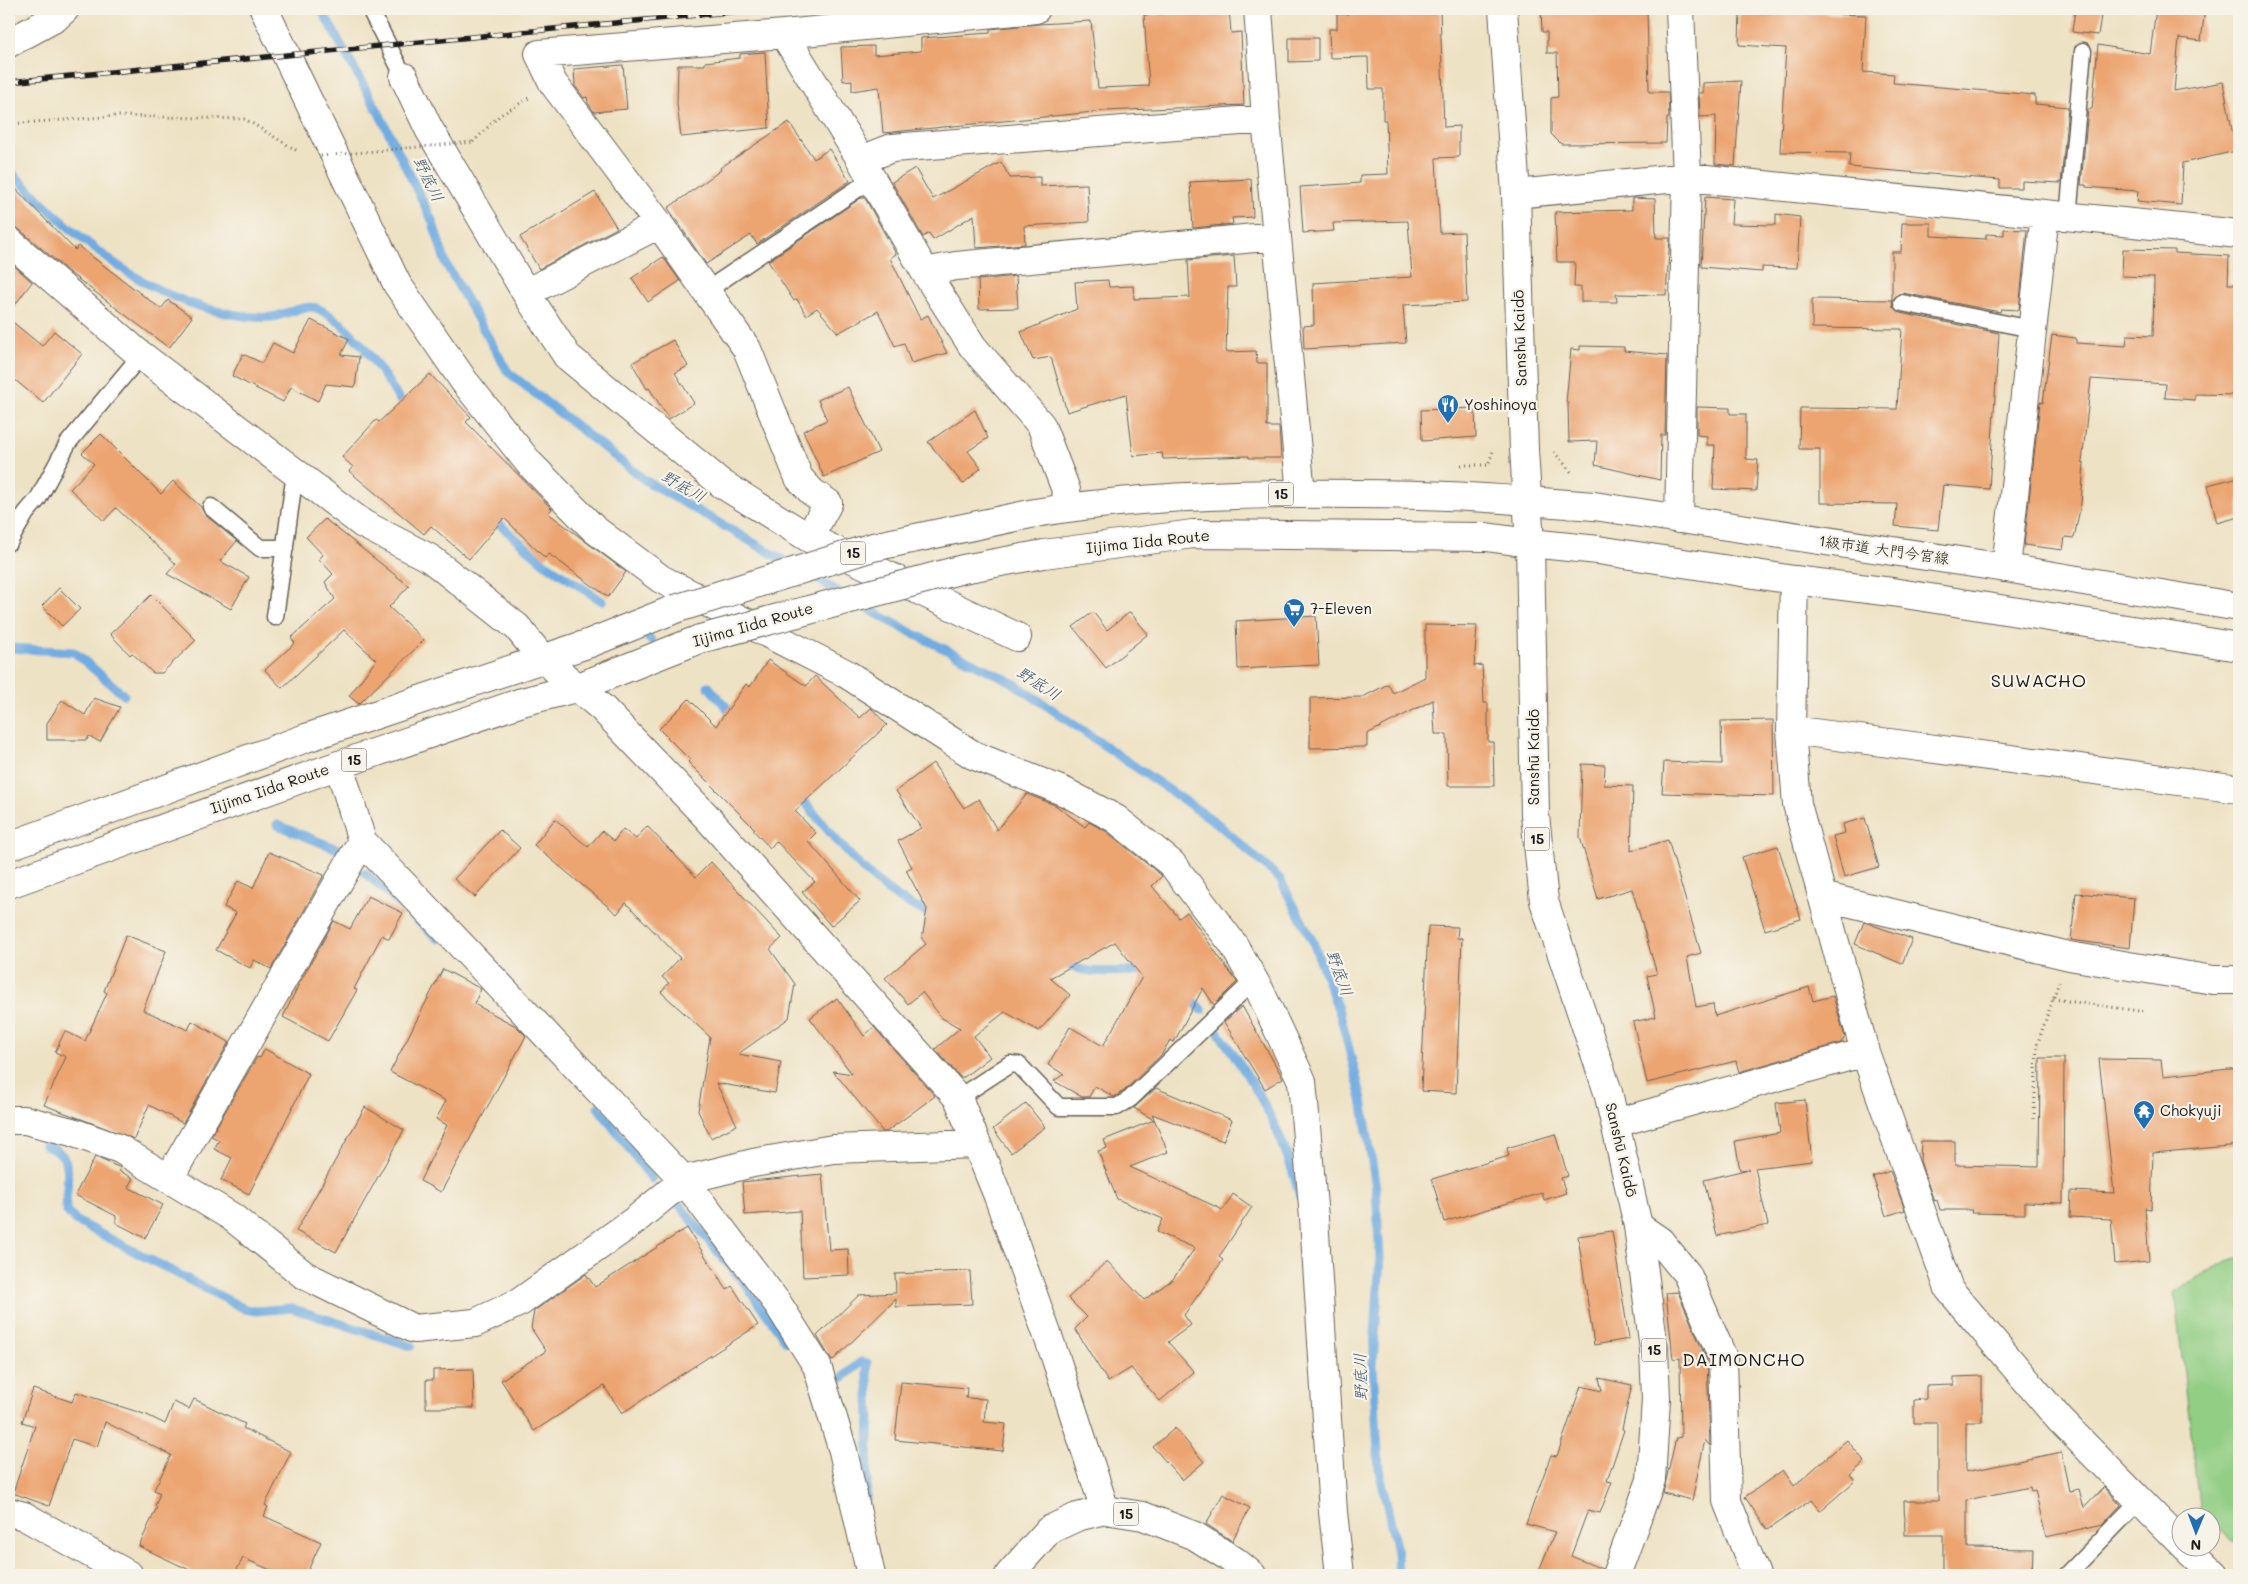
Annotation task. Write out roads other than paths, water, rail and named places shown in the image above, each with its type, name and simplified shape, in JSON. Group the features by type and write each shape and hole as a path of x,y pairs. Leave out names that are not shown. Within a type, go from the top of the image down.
{"street":[{"path":"9,43 55,18 65,9"},
{"path":"264,9 398,284 464,380 529,462 594,529 661,579 845,674 973,755 1065,792 1116,819 1172,864 1233,944 1254,980 1302,1082 1314,1218 1333,1512 1340,1575"},
{"path":"809,538 828,503 812,492 799,478 747,349 659,224 553,83 538,54 784,34 1036,9"},
{"path":"1258,9 1276,236 1301,494"},
{"name":"Sanshū Kaidō","path":"1503,9 1516,194 1524,450 1530,543 1535,815 1544,901 1608,1092 1616,1123 1638,1226 1654,1349 1655,1445 1651,1480 1616,1575"},
{"path":"1679,519 1687,177 1680,9"},
{"path":"784,34 926,272 974,347 1041,425 1066,490 1068,507"},
{"path":"404,76 429,129 526,293 566,356 722,484 809,538 1017,637"},
{"path":"866,169 892,148 1266,118"},
{"path":"1516,194 1687,177 2239,234"},
{"path":"2006,568 2032,330 2057,216"},
{"path":"526,293 659,224"},
{"path":"926,272 956,266 1276,236"},
{"path":"9,241 140,355 295,473 363,524 431,559 517,627 542,658 602,708 705,815 958,1098 998,1196 1056,1358 1105,1510"},
{"name":"15","path":"9,846 297,741 590,643 675,609 873,546 1068,507 1183,496 1370,493 1528,501"},
{"name":"1級市道 大門今宮線","path":"1528,501 1594,506 2006,568 2239,607"},
{"name":"Iijima Iida Route","path":"9,884 339,765 522,702 576,688 700,639 963,569 1044,554 1193,534 1486,537 1598,550 1794,580 1892,592 2239,647"},
{"path":"1794,580 1791,730 1797,804 1865,1052 1949,1289 2060,1420 2170,1532"},
{"path":"1791,730 2239,789"},
{"path":"339,765 362,841 567,1070 684,1180 778,1304 817,1366 843,1451 870,1575"},
{"path":"170,1177 362,841"},
{"path":"1822,896 2069,956 2213,980 2239,980"},
{"path":"1616,1123 1865,1052"},
{"path":"9,1120 25,1120 80,1135 120,1149 170,1177 232,1217 304,1275 414,1329 475,1323 520,1302 634,1221 684,1180 753,1163 833,1149 977,1144"},
{"path":"1638,1226 1660,1241 1687,1274 1723,1358 1727,1501 1756,1575"},
{"name":"15","path":"1009,1575 1049,1530 1077,1517 1105,1510 1143,1516 1195,1536 1235,1561 1252,1575"},
{"path":"9,1512 24,1516 129,1575"},
{"path":"2195,1556 2215,1575"}],"lane":[{"path":"370,9 404,76"},
{"path":"2057,216 2083,51"},
{"path":"708,293 719,282 866,169"},
{"path":"1902,303 2032,330"},
{"path":"9,542 26,513 38,499 68,443 140,355"},
{"path":"276,617 295,473"},
{"path":"211,506 260,548 285,548"},
{"path":"958,1098 1010,1064 1019,1065 1059,1107 1117,1107 1144,1086 1254,980"},
{"path":"2067,1575 2139,1502"}],"waterway":[{"name":"野底川","path":"321,9 379,113 432,220 446,264 508,372 646,481 792,565"},
{"path":"9,170 59,218 112,262 172,296 204,308 238,315 272,317 308,307 319,309 333,317 346,328 369,354 407,411"},
{"path":"491,517 543,562 602,601"},
{"name":"野底川","path":"808,574 844,595"},
{"name":"野底川","path":"858,603 908,631 1012,682 1217,823 1280,879 1313,942 1340,1014 1362,1099 1376,1188 1380,1258 1373,1366 1379,1469 1397,1551 1398,1575"},
{"path":"9,648 74,652 124,695"},
{"path":"708,686 734,716"},
{"path":"798,794 843,847 877,882 916,908 937,915"},
{"path":"277,825 340,850"},
{"path":"365,873 438,939"},
{"path":"1061,960 1070,966 1091,971 1148,971"},
{"path":"1188,996 1202,1010"},
{"path":"1216,1029 1266,1108 1285,1150 1300,1196"},
{"path":"598,1107 652,1179"},
{"path":"45,1145 55,1149 66,1162 68,1170 66,1207 67,1212 78,1222 245,1309 256,1311 291,1308 411,1346"},
{"path":"675,1200 748,1288 786,1341"},
{"path":"833,1386 861,1362 867,1363 870,1417 866,1500"}],"railway":[{"path":"9,82 759,9"}],"place":[{"name":"Yoshinoya","path":"1448,424"},
{"name":"7-Eleven","path":"1294,628"},
{"name":"Chokyuji","path":"2144,1130"}],"district":[{"name":"SUWACHO","path":"2039,681"},
{"name":"DAIMONCHO","path":"1744,1360"}]}
